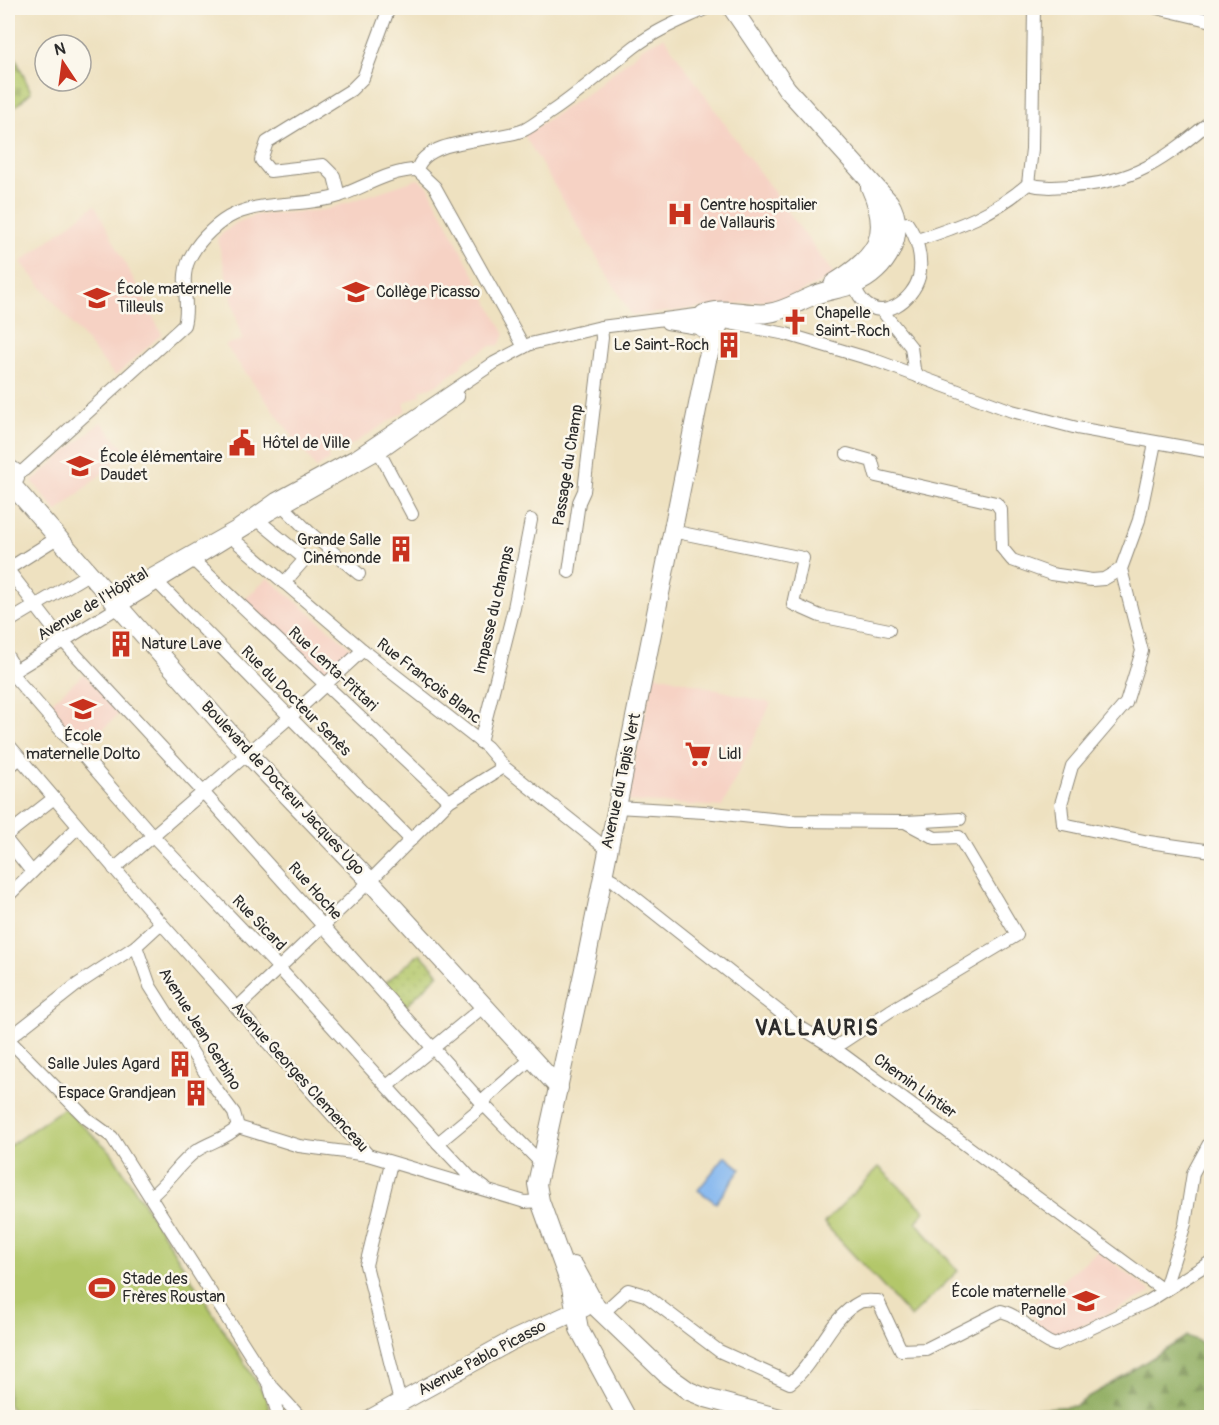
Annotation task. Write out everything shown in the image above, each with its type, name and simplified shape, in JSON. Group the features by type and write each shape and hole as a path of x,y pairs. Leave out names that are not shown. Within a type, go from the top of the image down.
{"main road":[{"path":"732,8 787,89 868,182 892,228 883,264 865,279 815,295"},
{"path":"868,182 879,211 892,228"},
{"path":"712,323 723,310 752,313 783,310 815,295 857,268 892,228"},
{"name":"Avenue du Tapis Vert","path":"540,1201 537,1184 559,1088 707,360 712,323"},
{"name":"Boulevard de Docteur Jacques Ugo","path":"10,478 57,538 248,754 370,881 559,1088"},
{"path":"540,1201 571,1287 579,1329 627,1418"},
{"path":"540,1201 564,1238 584,1288 599,1310 668,1376 706,1398 780,1418"},
{"name":"Avenue Pablo Picasso","path":"372,1418 575,1309 599,1310"}],"street":[{"path":"339,196 334,176 323,165 270,171 261,160 262,151 267,142 351,90 363,78 389,8"},
{"path":"417,170 424,156 435,149 512,135 526,129 592,84 635,47 662,30 707,8"},
{"path":"892,228 917,240 944,232 979,218 1010,200 1028,184 1032,149 1034,8"},
{"path":"1157,8 1212,21"},
{"path":"1028,184 1041,188 1113,183 1168,156 1212,120"},
{"path":"10,478 24,470 112,393 184,325 187,314 183,284 185,268 199,243 221,223 235,214 254,208 297,205 339,196 403,170 417,170 435,187 524,347"},
{"path":"883,312 898,305 911,292 919,276 917,240"},
{"path":"854,284 860,298 870,308 883,312 902,332 911,347 914,369 919,377"},
{"path":"898,305 902,332"},
{"name":"Avenue de l'Hôpital","path":"9,674 62,640 114,602 161,578 280,503 377,447 498,368 524,347 601,327 648,322 712,323 786,334 877,361 1012,411 1077,428 1212,452"},
{"name":"Passage du Champ","path":"569,572 579,502 584,491 602,338 601,327"},
{"path":"1155,442 1139,520 1121,569 1142,651 1126,703 1072,766 1061,804 1063,824 1149,842 1212,851"},
{"path":"377,447 412,514"},
{"path":"847,454 872,461 876,476 996,503 1001,510 1002,548 1012,560 1051,574 1092,580 1104,579 1121,569"},
{"path":"280,503 359,573"},
{"path":"260,517 305,559 284,583"},
{"name":"Impasse du champs","path":"480,742 514,608 531,520"},
{"path":"672,531 803,558 793,604 820,616 889,630"},
{"name":"Rue François Blanc","path":"237,532 284,583 363,650 480,742 504,767 607,849"},
{"path":"8,569 57,538"},
{"name":"Rue Lenta-Pittari","path":"189,561 325,684 449,801"},
{"name":"Rue Hoche","path":"8,569 62,640 324,925 484,1105 542,1164"},
{"path":"8,622 90,573"},
{"name":"Rue du Docteur Senès","path":"161,578 289,718 411,840"},
{"path":"114,869 289,718 363,650"},
{"path":"8,657 11,662 9,674"},
{"name":"Rue Sicard","path":"9,674 153,836 279,968 438,1143 470,1177 489,1190"},
{"name":"Avenue Georges Clemenceau","path":"8,744 161,924 368,1155 525,1202 540,1201"},
{"path":"8,768 20,758"},
{"path":"237,1008 370,881 449,801 504,767"},
{"path":"8,834 54,798"},
{"path":"616,807 704,812 791,821 905,822 960,819"},
{"path":"834,1048 890,1011 1017,935 959,837 935,838 905,822"},
{"path":"8,896 78,827"},
{"path":"8,842 32,872"},
{"name":"Chemin Lintier","path":"602,874 613,880 795,1023 834,1048 1164,1291"},
{"path":"161,924 136,946 78,984 9,1045 86,1118 112,1137 267,1381 301,1418"},
{"name":"Avenue Jean Gerbino","path":"136,946 150,986 211,1082 234,1113 238,1127"},
{"path":"387,1086 484,1006"},
{"path":"438,1143 484,1105 487,1096 531,1059"},
{"path":"151,1196 167,1183 195,1152 231,1134 238,1127 299,1146 368,1155"},
{"path":"1164,1291 1185,1224 1193,1173 1212,1138"},
{"path":"391,1163 366,1265 400,1402"},
{"path":"599,1310 628,1290 645,1295 718,1351 790,1383 800,1375 843,1316 861,1301 878,1301 894,1340 901,1350 926,1349 1001,1311 1014,1315 1021,1322 1029,1325 1042,1341 1054,1345 1149,1301 1212,1261"},
{"path":"267,1381 279,1418"}],"shaded area":[{"name":"Centre hospitalier de Vallauris","path":"664,37 835,276 787,298 632,316 524,135 594,89 645,46"},
{"name":"Collège Picasso","path":"418,179 428,186 505,335 499,345 490,346 461,363 462,366 437,385 420,390 421,395 405,402 405,411 339,453 335,449 327,454 329,460 316,468 225,345 242,340 217,238 236,223 256,215 325,210"},
{"name":"École maternelle Tilleuls","path":"95,205 162,334 115,376 21,262"},
{"name":"École élémentaire Daudet","path":"101,422 127,452 57,512 32,481"},
{"path":"268,578 355,651 326,676 244,600"},
{"name":"École maternelle Dolto","path":"84,674 120,713 84,747 47,706"},
{"path":"654,674 771,703 722,807 625,801"},
{"name":"École maternelle Pagnol","path":"1098,1251 1152,1292 1051,1341 1027,1309"}],"green space":[{"path":"8,41 31,92 8,113"},
{"path":"420,953 439,974 405,1007 384,984"},
{"name":"Stade des Frères Roustan","path":"64,1108 111,1152 266,1397 271,1417 18,1417 8,1404 8,1147"},
{"path":"879,1167 925,1211 916,1222 958,1271 911,1317 824,1223"},
{"path":"1187,1336 1211,1347 1211,1417 918,1417 1075,1406"}],"water":[{"path":"725,1156 741,1169 716,1203 698,1190"}],"place":[{"name":"Centre hospitalier de Vallauris","path":"680,214"},
{"name":"Collège Picasso","path":"356,292"},
{"name":"École maternelle Tilleuls","path":"97,298"},
{"name":"Chapelle Saint-Roch","path":"795,322"},
{"name":"Le Saint-Roch","path":"729,345"},
{"name":"Hôtel de Ville","path":"242,443"},
{"name":"École élémentaire Daudet","path":"80,466"},
{"name":"Grande Salle Cinémonde","path":"401,549"},
{"name":"Nature Lave","path":"121,644"},
{"name":"École maternelle Dolto","path":"83,709"},
{"name":"Lidl","path":"698,754"},
{"name":"Salle Jules Agard","path":"180,1064"},
{"name":"Espace Grandjean","path":"196,1093"},
{"name":"Stade des Frères Roustan","path":"102,1288"},
{"name":"École maternelle Pagnol","path":"1086,1301"}],"district":[{"name":"VALLAURIS","path":"817,1028"}]}
